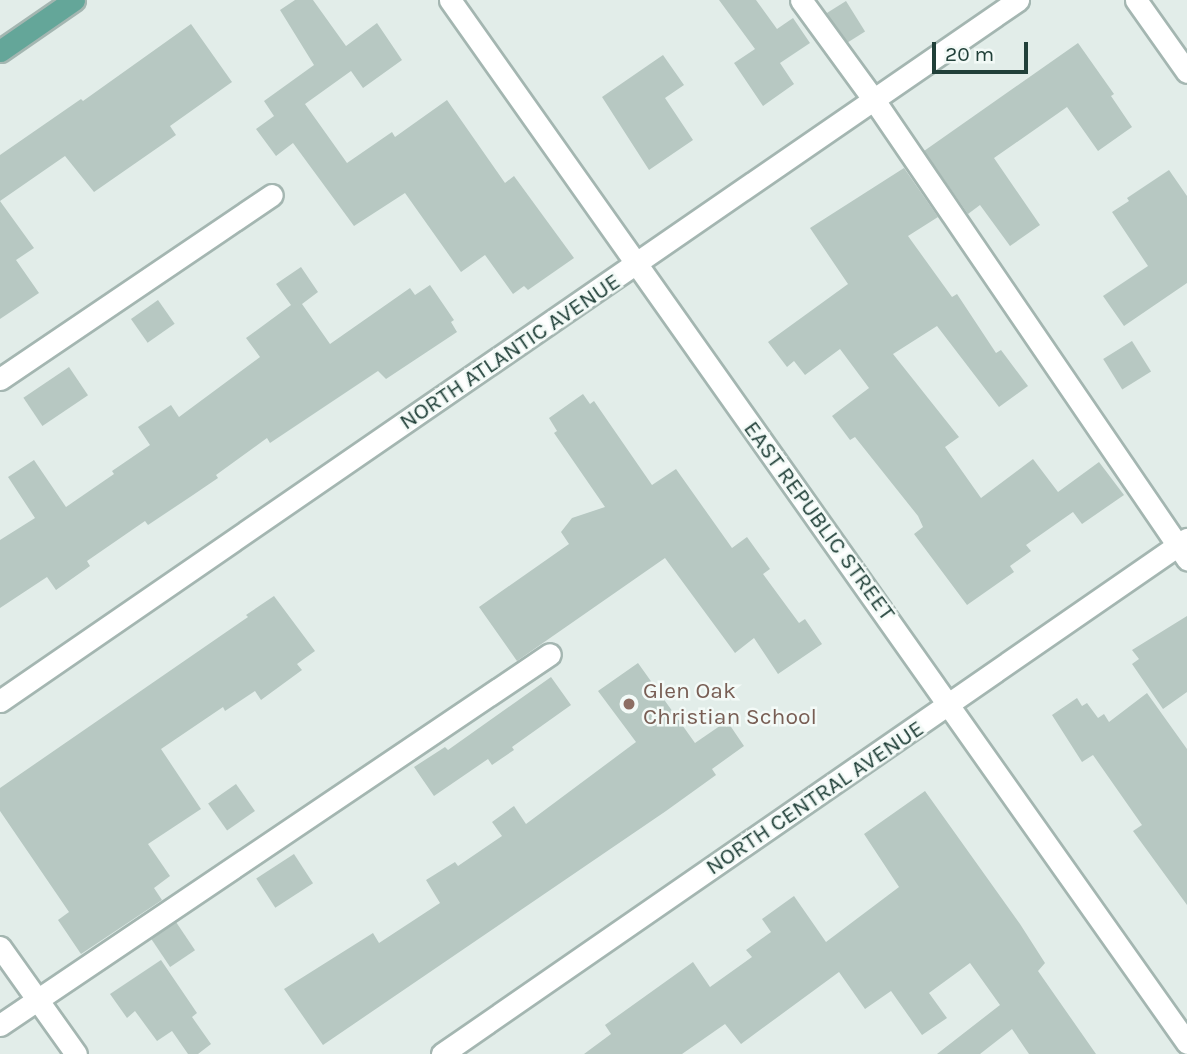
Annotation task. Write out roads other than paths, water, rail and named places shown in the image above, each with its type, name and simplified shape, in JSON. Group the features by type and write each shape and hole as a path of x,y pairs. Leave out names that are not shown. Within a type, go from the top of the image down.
{"main road":[{"path":"0,51 74,0"}],"street":[{"name":"EAST REPUBLIC STREET","path":"450,0 951,705 1187,1043"},
{"path":"801,0 874,100 1184,548"},
{"name":"NORTH ATLANTIC AVENUE","path":"0,701 1018,0"},
{"path":"1136,0 1187,72"},
{"path":"0,379 272,195"},
{"name":"NORTH CENTRAL AVENUE","path":"442,1054 1184,548"},
{"path":"0,1025 550,654"},
{"path":"0,947 76,1054"}],"place":[{"name":"Glen Oak Christian School","path":"629,704"}]}
